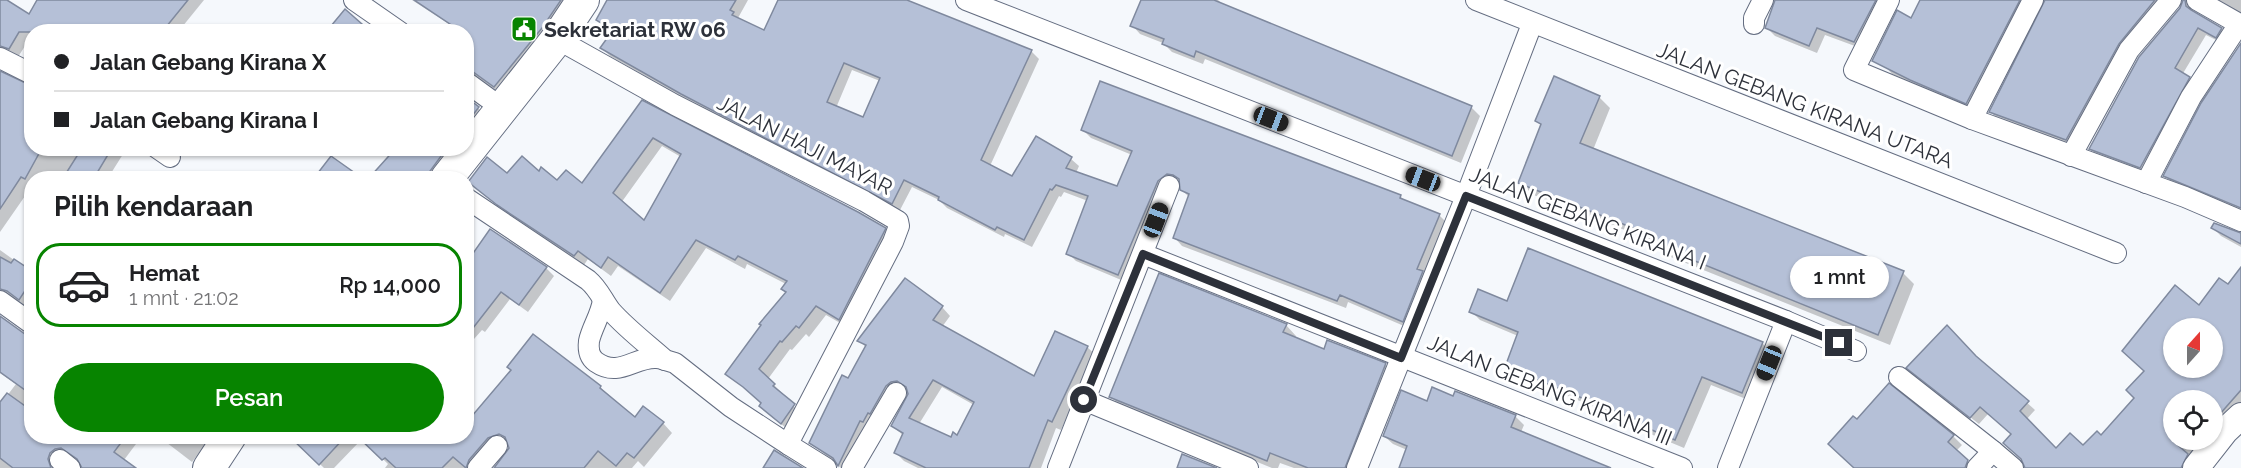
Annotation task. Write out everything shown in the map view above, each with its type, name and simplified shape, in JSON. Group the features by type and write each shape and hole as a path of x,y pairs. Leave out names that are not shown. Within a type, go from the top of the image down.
{"main road":[{"path":"474,145 557,39 583,0"},
{"path":"453,171 465,156"},
{"path":"209,468 225,444"}],"street":[{"path":"354,0 388,24"},
{"name":"JALAN GEBANG KIRANA I","path":"966,0 1786,321 1856,351"},
{"name":"JALAN GEBANG KIRANA UTARA","path":"1476,0 2116,253"},
{"path":"1754,24 1754,18 1763,0"},
{"path":"1889,0 1854,70 1972,119 2185,197 2241,221"},
{"path":"1972,119 2034,0"},
{"path":"2071,156 2129,50 2171,0"},
{"path":"2146,183 2190,97 2240,24 2197,0"},
{"path":"1357,468 1532,24"},
{"name":"JALAN HAJI MAYAR","path":"557,39 675,105 864,201 898,221 899,226 892,242 801,417 789,445"},
{"path":"0,58 24,70"},
{"path":"474,88 503,109"},
{"path":"1058,468 1169,186"},
{"path":"474,203 596,286 613,313 665,360"},
{"name":"JALAN GEBANG KIRANA III","path":"1143,254 1682,468"},
{"path":"603,300 602,309 589,341 589,353 594,361 605,367 617,368 655,357 665,360 682,368 731,407 826,468"},
{"path":"0,301 24,318"},
{"path":"1728,468 1786,321"},
{"path":"1899,377 2013,468"},
{"path":"852,468 896,393"},
{"path":"1084,400 1248,468"},
{"path":"2196,468 2241,416"},
{"path":"478,468 497,446"},
{"path":"1977,468 1993,451"}],"building":[{"path":"0,0 7,0 29,14 37,0 188,0 168,24 24,24 24,32 19,32 9,49 0,46"},
{"path":"414,0 561,0 542,28 494,87 474,73 474,24 450,24"},
{"path":"607,0 736,0 730,10 734,12 732,15 764,30 778,0 907,0 1032,50 981,160 1012,176 1036,136 1072,157 1066,168 1117,186 1132,151 1081,130 1100,81 1401,195 1400,198 1440,214 1417,269 1423,271 1403,322 1340,295 1337,301 1173,238 1189,194 1180,190 1179,179 1167,174 1158,181 1118,275 1066,254 1088,196 1056,185 1052,190 1050,189 1024,240 997,227 995,230 938,200 939,197 904,180 892,204 681,94 600,48 613,30 596,20","holes":["844,63 880,78 863,117 827,102"]},
{"path":"1141,0 1214,0 1472,106 1452,156 1196,51 1194,57 1162,44 1164,39 1130,26"},
{"path":"1775,0 1876,0 1854,42 1817,28 1809,46 1765,28"},
{"path":"1920,0 2020,0 1966,104 1872,61 1897,10 1911,18"},
{"path":"2045,0 2155,0 2119,44 2066,140 1989,112"},
{"path":"2183,0 2191,10 2222,28 2216,38 2198,28 2175,68 2190,77 2140,168 2089,149 2139,57 2180,8"},
{"path":"345,9 362,24 333,24"},
{"path":"2241,43 2241,208 2163,176 2201,103"},
{"path":"0,71 24,82 24,156 38,156 29,171 24,171 24,178 21,177 0,209"},
{"path":"1554,76 1600,96 1580,143 1904,271 1878,335 1653,244 1656,237 1518,183 1541,124 1535,121"},
{"path":"642,100 886,228 839,320 816,306 799,328 796,326 782,342 780,341 759,369 775,384 773,386 795,404 781,424 759,406 761,403 725,374 761,325 759,324 786,292 781,289 787,281 738,256 735,260 696,240 660,293 608,257 601,268 578,251 574,256 497,205 474,187 474,174 487,157 507,173 522,156 539,171 541,167 557,180 566,170 582,183","holes":["653,138 681,154 644,220 613,193"]},
{"path":"474,103 479,107 474,114"},
{"path":"77,156 107,156 98,171 67,171"},
{"path":"331,156 352,171 319,171"},
{"path":"389,156 441,156 430,171 375,171"},
{"path":"2214,223 2241,233 2241,244 2211,228"},
{"path":"490,229 547,267 519,305 501,292 474,327 474,252"},
{"path":"1528,248 1763,342 1742,393 1702,377 1675,440 1638,424 1639,421 1505,367 1518,332 1469,312 1478,289 1507,301"},
{"path":"0,257 11,263 14,259 24,266 24,292 19,300 0,289"},
{"path":"2241,267 2241,390 2223,410 2223,390 2163,390 2163,450 2183,450 2188,454 2181,468 2025,468 2021,459 2003,443 2011,434 1980,407 1970,418 1906,368 1947,325 1976,356 2029,401 2020,411 2056,448 2070,433 2083,445 2097,431 2101,435 2134,398 2126,390 2144,371 2122,351 2175,285 2199,305 2219,278 2228,284"},
{"path":"1159,273 1287,324 1283,332 1324,349 1327,340 1386,363 1345,468 1308,468 1270,453 1267,461 1109,397"},
{"path":"905,278 943,306 933,320 1034,376 1055,331 1088,346 1052,422 1048,420 1029,468 926,468 894,453 903,433 891,426 908,394 906,387 897,381 886,386 870,414 868,413 863,422 860,421 838,466 833,458 809,443 842,375 848,378 866,345 857,341","holes":["933,380 974,402 957,435 953,432 951,437 909,418"]},
{"path":"0,316 24,333 24,389 0,372"},
{"path":"533,334 601,386 600,388 635,417 643,406 664,422 634,458 627,453 616,466 598,451 584,468 494,468 509,448 505,437 499,434 488,438 469,460 466,468 453,457 442,468 396,468 385,458 382,460 365,444 474,444 474,414 511,370 507,367"},
{"path":"1889,383 1954,435 1948,442 1968,460 1965,468 1854,468 1828,444 1853,416 1857,419"},
{"path":"1432,387 1453,396 1455,391 1516,415 1511,427 1611,468 1399,468 1407,446 1383,436 1401,390 1427,401"},
{"path":"7,393 24,405 24,444 120,444 114,452 136,468 82,468 77,459 61,448 50,453 48,459 51,468 13,468 0,458 0,402"},
{"path":"297,444 339,444 319,465"},
{"path":"774,450 782,455 803,468 763,468"},
{"path":"1182,454 1217,468 1177,468"}],"place":[{"name":"Sekretariat RW 06","path":"524,29"}],"route":[{"path":"1084,400 1143,254 1401,358 1466,196 1839,343"}]}
